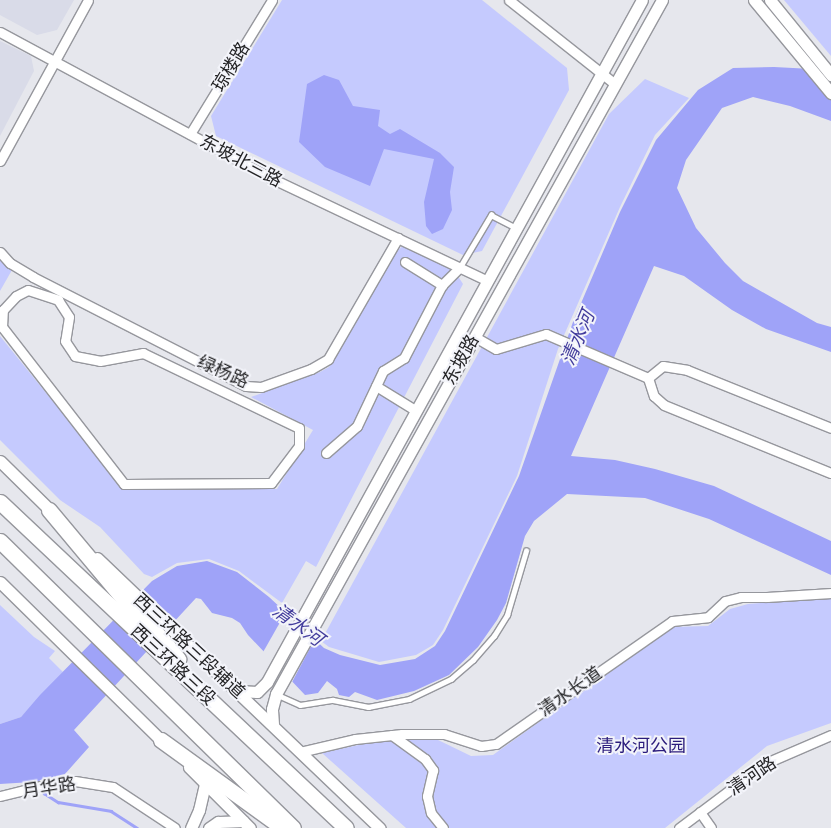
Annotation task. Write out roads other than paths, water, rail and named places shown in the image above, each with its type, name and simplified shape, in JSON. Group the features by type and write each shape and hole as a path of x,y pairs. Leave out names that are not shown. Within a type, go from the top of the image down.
{"highway":[{"name":"西三环路三段","path":"0,502 124,601 163,639 210,700 346,828"},
{"path":"49,510 124,601"},
{"name":"西三环路三段","path":"0,541 293,828"},
{"path":"161,740 282,828"}],"main road":[{"name":"东坡路","path":"266,682 642,0"},
{"name":"东坡路","path":"273,724 272,709 279,690 319,614 662,0"},
{"path":"754,0 805,52 831,75"},
{"path":"770,0 831,93"},
{"path":"0,461 49,510"},
{"path":"0,582 205,783 243,824"},
{"name":"西三环路三段辅道","path":"124,601 163,639 238,692 380,828"},
{"path":"238,692 257,692 266,682 279,690"},
{"path":"191,828 199,810 205,783"},
{"path":"209,828 218,822 243,824"},
{"path":"221,828 243,824"}],"street":[{"path":"0,162 88,0"},
{"name":"琼楼路","path":"190,134 272,0"},
{"path":"509,0 616,84"},
{"name":"东坡北三路","path":"0,32 271,178 486,280"},
{"name":"绿杨路","path":"0,252 10,263 33,277 246,386 260,388 311,369 328,359 398,238"},
{"path":"405,262 442,286"},
{"path":"326,453 357,426 383,371 404,358 442,286 460,267"},
{"path":"28,290 58,300 68,317 66,341 74,356 100,361 143,354 299,428 299,446 271,483 124,484 2,327 3,310 16,296 28,290 33,277"},
{"path":"475,337 496,349 546,334 648,378 654,396 664,405 831,473"},
{"path":"648,378 663,366 687,370 831,428"},
{"path":"376,386 415,410"},
{"name":"清水长道","path":"300,752 355,739 392,735 444,734 481,746 496,744 672,621 708,617 725,601 741,596 767,597 831,593"},
{"path":"392,735 425,760 432,770 427,796 431,813 443,828"},
{"name":"清河路","path":"679,828 766,763 831,735"},
{"name":"月华路","path":"0,796 36,787 74,781 113,787 175,828"},
{"path":"700,812 711,828"}],"lane":[{"path":"460,267 491,215 516,228"},
{"path":"279,690 300,705 333,700 368,707 409,699 451,679 473,660 494,636 507,615 526,551"}],"water":[{"name":"清水河","path":"774,67 831,70 831,121 790,106 753,97 722,108 686,160 677,188 696,228 725,263 743,281 817,323 831,327 831,352 766,329 732,310 684,276 654,266 571,456 615,460 714,486 831,541 831,575 709,519 645,498 567,494 534,521 525,536 506,603 497,620 478,647 449,675 414,691 377,700 355,692 349,697 339,695 337,689 327,681 318,693 305,695 248,635 240,623 232,618 212,613 201,599 196,598 74,730 89,747 65,774 32,782 0,784 0,724 21,717 40,695 152,581 177,566 207,561 237,572 269,597 324,648 340,655 380,665 415,659 435,646 445,631 519,476 573,322 620,212 656,140 698,90 733,68"},
{"path":"324,75 339,80 353,106 380,110 378,126 390,134 400,129 440,153 454,167 450,192 452,210 443,229 432,234 426,226 424,202 434,159 384,149 370,186 325,167 299,142 307,84"}],"waterway":[{"path":"37,778 44,793 58,802 111,811 137,828"}],"park label":[{"name":"清水河公园","path":"641,746"}]}
